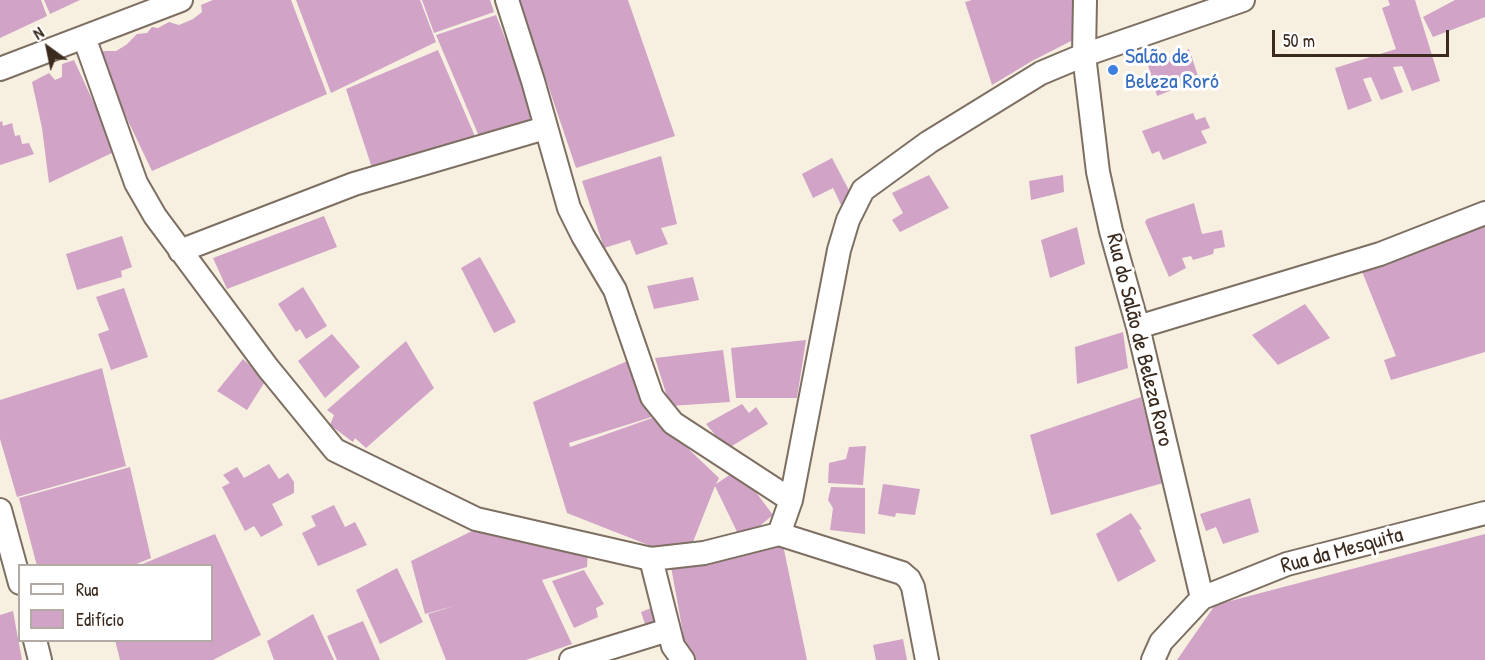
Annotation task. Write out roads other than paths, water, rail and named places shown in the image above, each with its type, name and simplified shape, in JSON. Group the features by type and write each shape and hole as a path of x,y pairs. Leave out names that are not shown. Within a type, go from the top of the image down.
{"street":[{"path":"507,0 533,81 545,128 551,141 569,208 615,290 652,397 673,423 791,501"},
{"name":"Rua do Salão de Beleza Roro","path":"1085,0 1084,55 1098,171 1111,231 1138,327 1202,598"},
{"path":"779,534 791,501 839,250 848,220 863,190 929,142 1041,73 1084,55 1243,0"},
{"path":"0,69 175,1"},
{"path":"84,37 136,183 155,216 268,368 335,450 477,519 651,559 704,553 779,534 902,573 913,587 927,660"},
{"path":"180,251 354,184 545,128"},
{"path":"1138,327 1380,254 1485,213"},
{"path":"0,510 18,576"},
{"name":"Rua da Mesquita","path":"1202,598 1287,564 1485,513"},
{"path":"651,559 673,646 683,660"},
{"path":"1153,660 1161,642 1202,598"},
{"path":"571,660 668,630"},
{"path":"35,642 40,660"}],"place":[{"name":"Salão de Beleza Roró","path":"1113,70"}]}
